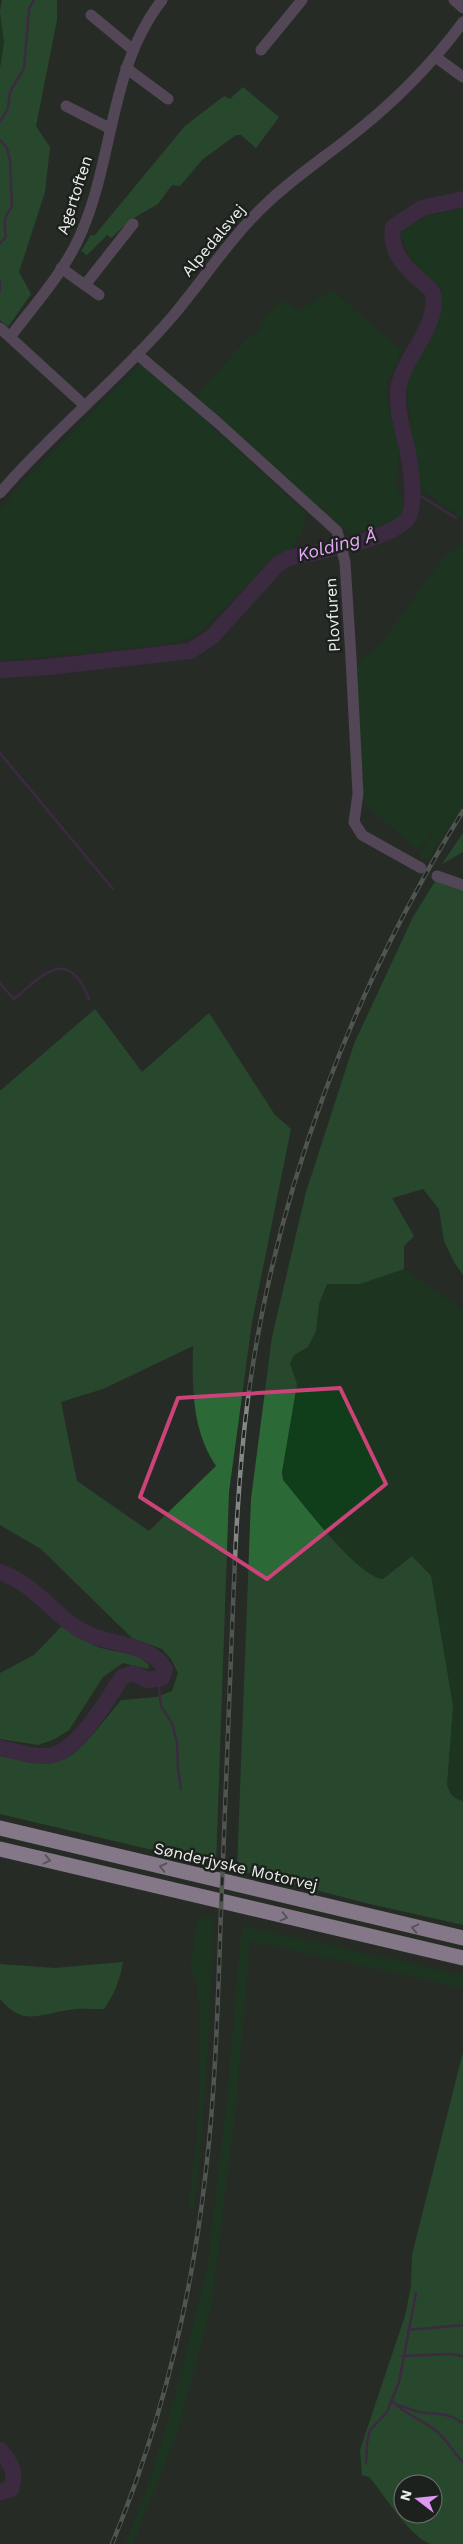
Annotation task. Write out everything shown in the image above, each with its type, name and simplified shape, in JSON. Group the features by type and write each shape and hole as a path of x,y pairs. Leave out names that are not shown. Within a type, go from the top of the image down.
{"highway":[{"name":"Sønderjyske Motorvej","path":"0,1828 463,1938"},
{"path":"0,1849 463,1958"}],"street":[{"name":"Agertoften","path":"10,337 61,268 83,230 132,49 146,20 162,0"},
{"path":"261,50 302,0"},
{"path":"454,0 463,8"},
{"path":"91,15 132,49"},
{"name":"Alpedalsvej","path":"0,492 49,439 137,354 172,317 234,236 266,204 309,166 346,140 409,85 437,58 463,22"},
{"path":"437,58 463,77"},
{"path":"126,68 168,99"},
{"path":"66,106 111,129"},
{"path":"84,285 133,224"},
{"path":"61,268 99,296"},
{"path":"0,328 84,405"},
{"name":"Plovfuren","path":"137,354 333,526 340,537 344,556 358,794 354,822 362,835 421,868"},
{"path":"437,876 463,884"}],"highlighted area":[{"path":"340,1388 386,1484 267,1579 140,1497 178,1398"}],"green space":[{"path":"2,0 57,0 57,20 36,126 50,147 45,192 19,272 31,294 8,327 0,320 0,68 4,42 0,11"},
{"path":"0,11 4,42 0,68"},
{"path":"243,87 279,117 256,148 241,135 236,135 203,159 180,186 172,185 158,204 132,219 111,238 107,235 87,255 81,251 91,235 94,236 185,126 224,96 230,99"},
{"path":"463,208 463,519 422,490 413,456 406,378 419,354 434,335 442,288 425,276 416,265 401,235 404,229 418,220"},
{"path":"332,290 400,349 398,362 387,381 386,396 400,452 396,486 403,499 402,515 377,528 349,534 196,396 252,333 255,335 262,327 259,325 281,299 298,311"},
{"path":"142,362 306,513 302,534 290,549 266,563 252,581 196,635 177,642 132,648 0,661 0,511 19,486"},
{"path":"463,542 463,806 427,860 420,855 437,826 418,850 365,805 356,691 357,667 363,658 377,649 444,557"},
{"path":"463,833 463,852 442,864"},
{"path":"436,880 463,890 463,1275 454,1262 444,1241 439,1209 423,1189 392,1198 414,1236 404,1246 404,1269 360,1284 327,1284 319,1304 316,1331 308,1347 294,1355 290,1364 297,1384 282,1472 283,1480 330,1537 359,1566 372,1575 383,1579 412,1556 431,1576 453,1706 447,1785 452,1796 463,1801 463,1925 366,1903 237,1870 251,1499 272,1337 306,1192 354,1044 413,917"},
{"path":"95,1009 142,1072 209,1013 275,1115 291,1129 252,1322 229,1492 216,1865 0,1814 0,1756 41,1762 65,1759 87,1741 121,1700 157,1697 172,1691 178,1673 171,1659 162,1649 132,1638 41,1549 0,1525 0,1091","holes":["193,1346 195,1408 198,1423 202,1438 216,1466 149,1531 77,1481 61,1402 103,1389"]},
{"path":"404,1269 463,1310 463,1801 452,1796 447,1785 453,1706 411,1556 383,1579 372,1575 359,1566 330,1537 283,1480 290,1364 294,1355 308,1347 316,1331 319,1304 328,1284 360,1283"},
{"path":"63,1625 91,1644 139,1658 149,1665 148,1669 123,1663 103,1677 69,1730 55,1739 38,1745 0,1739 0,1673 34,1655"},
{"path":"198,1917 213,1917 211,1991 198,2172 194,2209 188,2210 198,2132 200,2007 197,1985 190,1967"},
{"path":"244,1926 463,1975 463,1988 250,1941 237,2097 211,2307 178,2430 133,2544 125,2544 146,2491 168,2421 208,2265 228,2088 241,1934"},
{"path":"123,1962 116,1987 104,2009 72,2009 39,2016 23,2016 16,2013 0,1999 0,1964 55,1968"},
{"path":"463,2052 463,2544 432,2544 424,2541 406,2524 443,2524 443,2474 393,2474 393,2508 369,2477 362,2475 360,2450 405,2316 411,2286 412,2255"}],"waterway":[{"path":"0,122 8,108 10,92 24,68 29,9 34,0"},
{"path":"0,140 7,148 10,161 12,207 5,221 6,237 0,243"},
{"name":"Kolding Å","path":"0,670 48,667 190,651 212,637 278,564 289,558 373,538 401,524 409,516 413,493 408,452 399,411 399,385 402,374 431,318 434,306 432,291 410,271 396,251 393,244 393,227 422,208 463,199"},
{"path":"0,281 0,291"},
{"path":"411,490 456,518"},
{"path":"0,753 113,889"},
{"path":"0,983 14,999 45,974 54,970 64,969 72,973 81,983 89,999"},
{"name":"Kolding Å","path":"0,1572 14,1578 37,1594 78,1629 90,1635 141,1650 159,1661 165,1669 162,1678 147,1680 133,1673 122,1677 83,1732 64,1750 54,1755 34,1755 0,1748"},
{"path":"158,1679 161,1706 172,1723 177,1743 181,1789"},
{"path":"366,2463 370,2430 387,2412 399,2382 416,2293"},
{"path":"408,2330 463,2325"},
{"path":"402,2356 450,2354 463,2356"},
{"path":"392,2401 401,2409 429,2425 446,2441 463,2462"},
{"path":"397,2405 420,2412 447,2415 463,2423"},
{"name":"Kolding Å","path":"0,2450 10,2464 13,2473 11,2489 0,2492"}],"railway":[{"path":"112,2544 145,2454 172,2360 192,2265 206,2170 216,2040 237,1514 248,1398 261,1320 278,1243 299,1168 324,1093 354,1020 387,949 423,879 463,811"}]}
